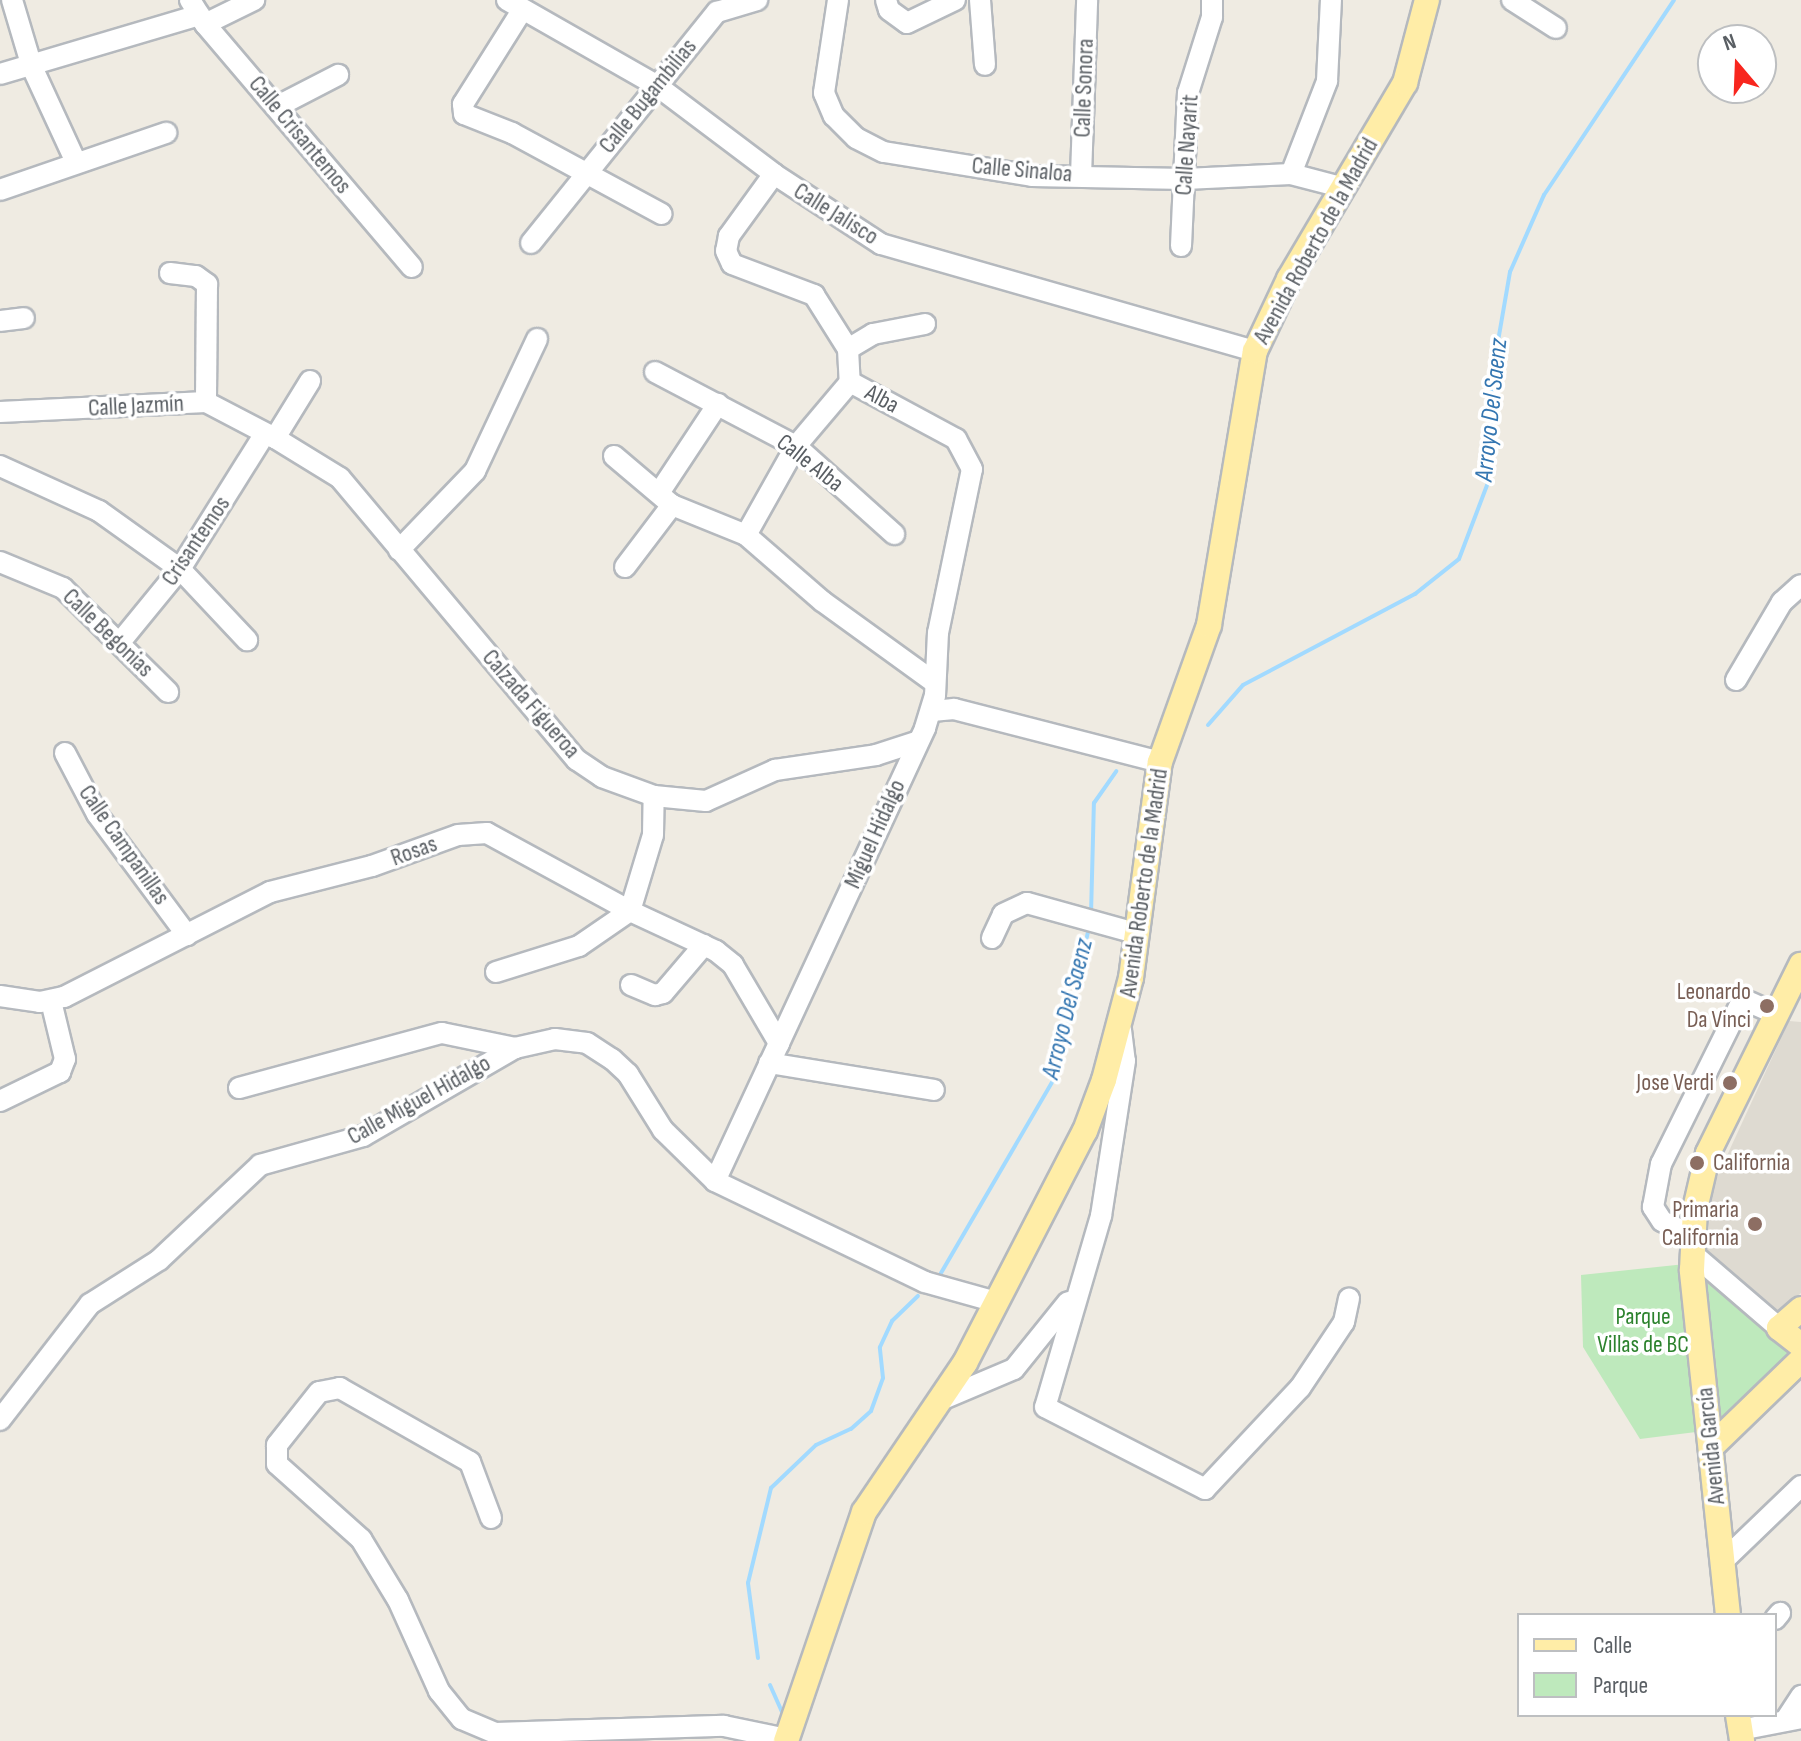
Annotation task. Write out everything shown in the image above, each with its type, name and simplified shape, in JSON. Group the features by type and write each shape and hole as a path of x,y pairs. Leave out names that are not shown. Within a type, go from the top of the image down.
{"main road":[{"name":"Avenida Roberto de la Madrid","path":"786,1740 864,1512 943,1399 1085,1131 1121,1030 1160,762 1209,625 1255,351 1341,187 1405,83 1427,0"},
{"name":"Avenida García","path":"1728,1613 1693,1245 1708,1153 1801,965"},
{"path":"1801,1309 1779,1328 1801,1345"},
{"path":"1711,1447 1801,1360"}],"street":[{"path":"12,0 32,67 75,160"},
{"path":"0,74 32,67 198,13 254,0"},
{"name":"Calle Bugambilias","path":"531,243 717,12 757,0"},
{"name":"Calle Sinaloa","path":"838,0 824,93 834,116 856,138 897,154 1032,176 1185,179 1291,174 1341,187"},
{"path":"886,0 889,10 907,23 955,0"},
{"path":"980,0 985,65"},
{"name":"Calle Sonora","path":"1081,176 1087,0"},
{"name":"Calle Nayarit","path":"1181,246 1188,93 1212,17 1212,0"},
{"path":"1291,174 1327,81 1331,0"},
{"path":"1512,0 1556,28"},
{"path":"514,6 463,104 464,114 512,133 662,214"},
{"name":"Calle Jalisco","path":"514,6 656,85 774,174 881,244 1255,351"},
{"name":"Calle Crisantemos","path":"198,13 412,267"},
{"path":"276,107 338,75"},
{"path":"0,190 75,160 166,133"},
{"path":"774,174 729,236 726,251 732,264 814,295 848,349 850,382"},
{"path":"170,273 196,276 207,284 206,402"},
{"path":"0,321 24,318"},
{"path":"848,349 873,334 925,324"},
{"path":"399,550 475,471 537,339"},
{"name":"Calle Alba","path":"655,372 796,446 894,534"},
{"name":"Crisantemos","path":"121,641 180,569 310,381"},
{"name":"Alba","path":"746,535 796,446 850,382 956,439 972,469"},
{"name":"Calle Jazmín","path":"0,412 206,402 270,437"},
{"path":"625,567 718,404"},
{"name":"Calzada Figueroa","path":"270,437 340,478 577,760 602,777 654,796 706,801 775,770 876,755 916,742"},
{"path":"614,456 665,499 746,535 822,601 934,682"},
{"path":"0,466 99,511 180,569 247,640"},
{"name":"Miguel Hidalgo","path":"715,1181 932,711 941,619 972,469"},
{"name":"Calle Begonias","path":"0,562 63,588 121,641 168,692"},
{"path":"1736,680 1782,602 1801,585"},
{"path":"932,711 954,709 1160,762"},
{"name":"Calle Campanillas","path":"65,753 97,814 187,935"},
{"path":"496,972 579,946 630,911 653,835 654,796"},
{"name":"Rosas","path":"51,1001 270,892 472,833 505,840 630,911 704,945 733,965 779,1043"},
{"path":"992,938 1003,914 1017,904 1135,933"},
{"path":"631,985 655,995 663,993 704,945"},
{"path":"0,996 51,1001 65,1059 60,1072 0,1101"},
{"path":"1776,1014 1749,1002 1740,1005 1661,1164 1653,1207 1662,1221 1693,1245 1779,1328"},
{"path":"1121,1030 1125,1061 1101,1216 1076,1290 1045,1407 1205,1489 1300,1388 1344,1322 1349,1299"},
{"name":"Calle Miguel Hidalgo","path":"239,1088 442,1033 515,1048"},
{"name":"Calle Miguel Hidalgo","path":"0,1420 90,1304 159,1260 260,1165 363,1136 515,1048 555,1039 587,1043 612,1059 628,1074 663,1130 715,1181 925,1282 993,1301"},
{"path":"769,1063 934,1090"},
{"path":"943,1399 1014,1369 1076,1290"},
{"path":"491,1518 470,1462 340,1388 319,1392 277,1445 277,1464 361,1539 398,1600 439,1691 462,1719 495,1733 612,1735 724,1726 786,1740"},
{"path":"1723,1561 1801,1486"},
{"path":"1740,1729 1793,1720 1801,1696"}],"shaded area":[{"name":"Primaria California","path":"1789,1021 1801,1022 1801,1293 1777,1313 1706,1260 1712,1188"}],"green space":[{"name":"Parque Villas de BC","path":"1695,1263 1801,1348 1712,1430 1640,1439 1583,1347 1581,1275"}],"waterway":[{"name":"Arroyo Del Saenz","path":"1208,725 1243,685 1415,594 1459,559 1489,480 1492,376 1510,272 1544,195 1674,0"},
{"name":"Arroyo Del Saenz","path":"1091,914 1094,803 1116,771"},
{"name":"Arroyo Del Saenz","path":"941,1273 1057,1074 1089,927"},
{"name":"Arroyo Del Saenz","path":"758,1658 748,1583 771,1488 816,1445 851,1429 871,1411 883,1378 880,1347 892,1321 918,1296"},
{"name":"Arroyo Del Saenz","path":"770,1685 784,1716"}],"place":[{"name":"Leonardo Da Vinci","path":"1767,1006"},
{"name":"Jose Verdi","path":"1730,1083"},
{"name":"California","path":"1697,1163"},
{"name":"Primaria California","path":"1755,1224"}]}
